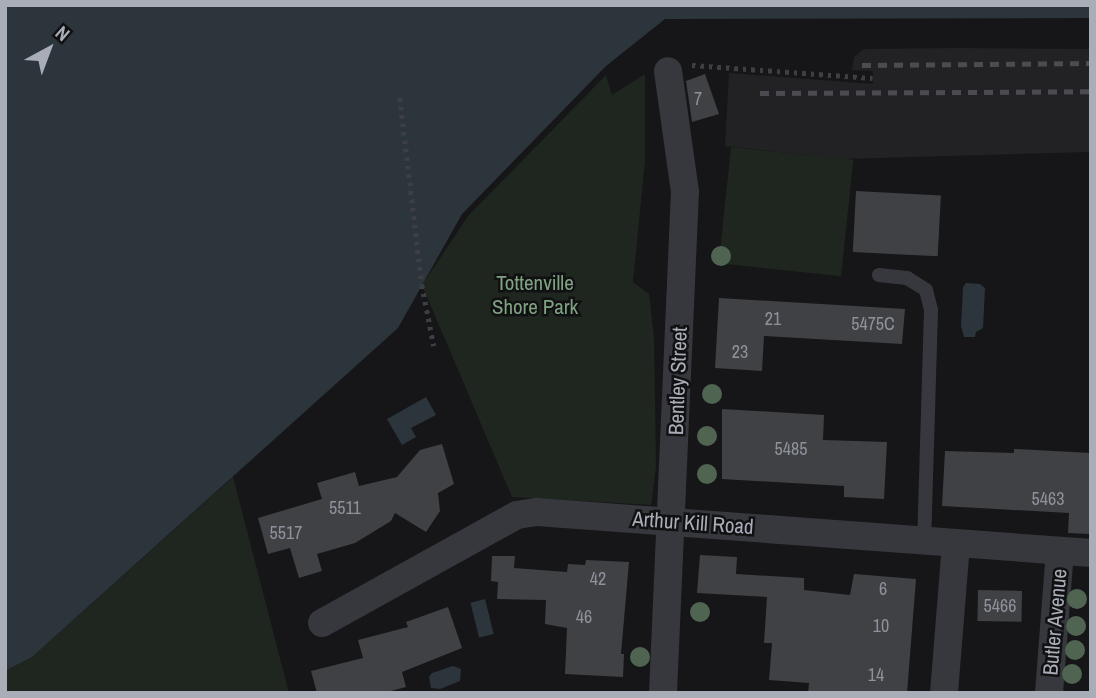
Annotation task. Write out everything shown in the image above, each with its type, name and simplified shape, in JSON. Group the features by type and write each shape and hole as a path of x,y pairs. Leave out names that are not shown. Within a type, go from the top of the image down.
{"street":[{"name":"Bentley Street","path":"663,693 673,521 685,192 668,71"},
{"name":"Arthur Kill Road","path":"322,623 517,515 537,512 1091,553"},
{"path":"944,693 956,543"},
{"name":"Butler Avenue","path":"1049,693 1060,551"}],"lane":[{"path":"879,275 907,278 926,290 931,310 924,540"}],"path":[{"path":"668,71 685,64 873,78"},
{"path":"400,98 422,285 433,346"}],"shaded area":[{"path":"5,5 1091,5 1091,18 665,19 606,66 462,214 398,328 32,657 5,671"},
{"path":"864,49 1091,49 1091,152 843,159 725,146 729,73 873,84 873,71 852,70 854,57"},
{"path":"966,283 980,284 985,288 983,328 976,332 975,337 964,337 961,326 963,287"},
{"path":"426,397 436,415 411,428 416,437 402,445 387,419"},
{"path":"485,599 494,634 479,638 470,603"},
{"path":"453,666 461,669 460,681 440,689 431,688 429,677 432,673"}],"green space":[{"name":"Tottenville Shore Park","path":"645,74 645,161 633,282 649,294 654,337 656,467 651,505 512,497 422,285 468,216 606,75 612,95"},
{"path":"731,147 853,160 841,276 719,263"},
{"path":"233,477 289,693 5,693 5,671 32,657"}],"building":[{"path":"705,74 719,114 692,122 686,81"},
{"path":"856,191 941,195 938,256 853,252"},
{"path":"719,298 905,309 902,344 764,336 762,371 715,368"},
{"path":"722,409 824,415 823,440 887,442 884,499 844,497 844,486 722,479"},
{"path":"442,444 454,484 438,493 440,511 426,532 395,513 391,521 355,543 317,554 322,571 299,578 290,548 268,554 258,518 322,499 317,483 355,472 359,486 397,477 420,450"},
{"path":"1014,449 1091,453 1090,534 1068,533 1069,513 942,506 945,451 1014,453"},
{"path":"700,555 737,557 736,574 804,578 804,590 850,595 854,574 916,579 907,693 808,693 809,683 769,680 772,643 764,643 767,597 697,593"},
{"path":"492,556 515,556 514,568 567,572 568,564 585,565 586,560 629,562 621,654 624,654 623,677 565,674 567,628 545,624 546,600 497,599 498,582 491,581"},
{"path":"978,590 1022,591 1021,622 977,621"},
{"path":"448,607 462,648 402,672 406,687 383,693 317,693 311,671 363,658 358,640 408,627 406,622"}],"railway":[{"path":"862,65 1091,63"},
{"path":"760,93 1091,91"}]}
